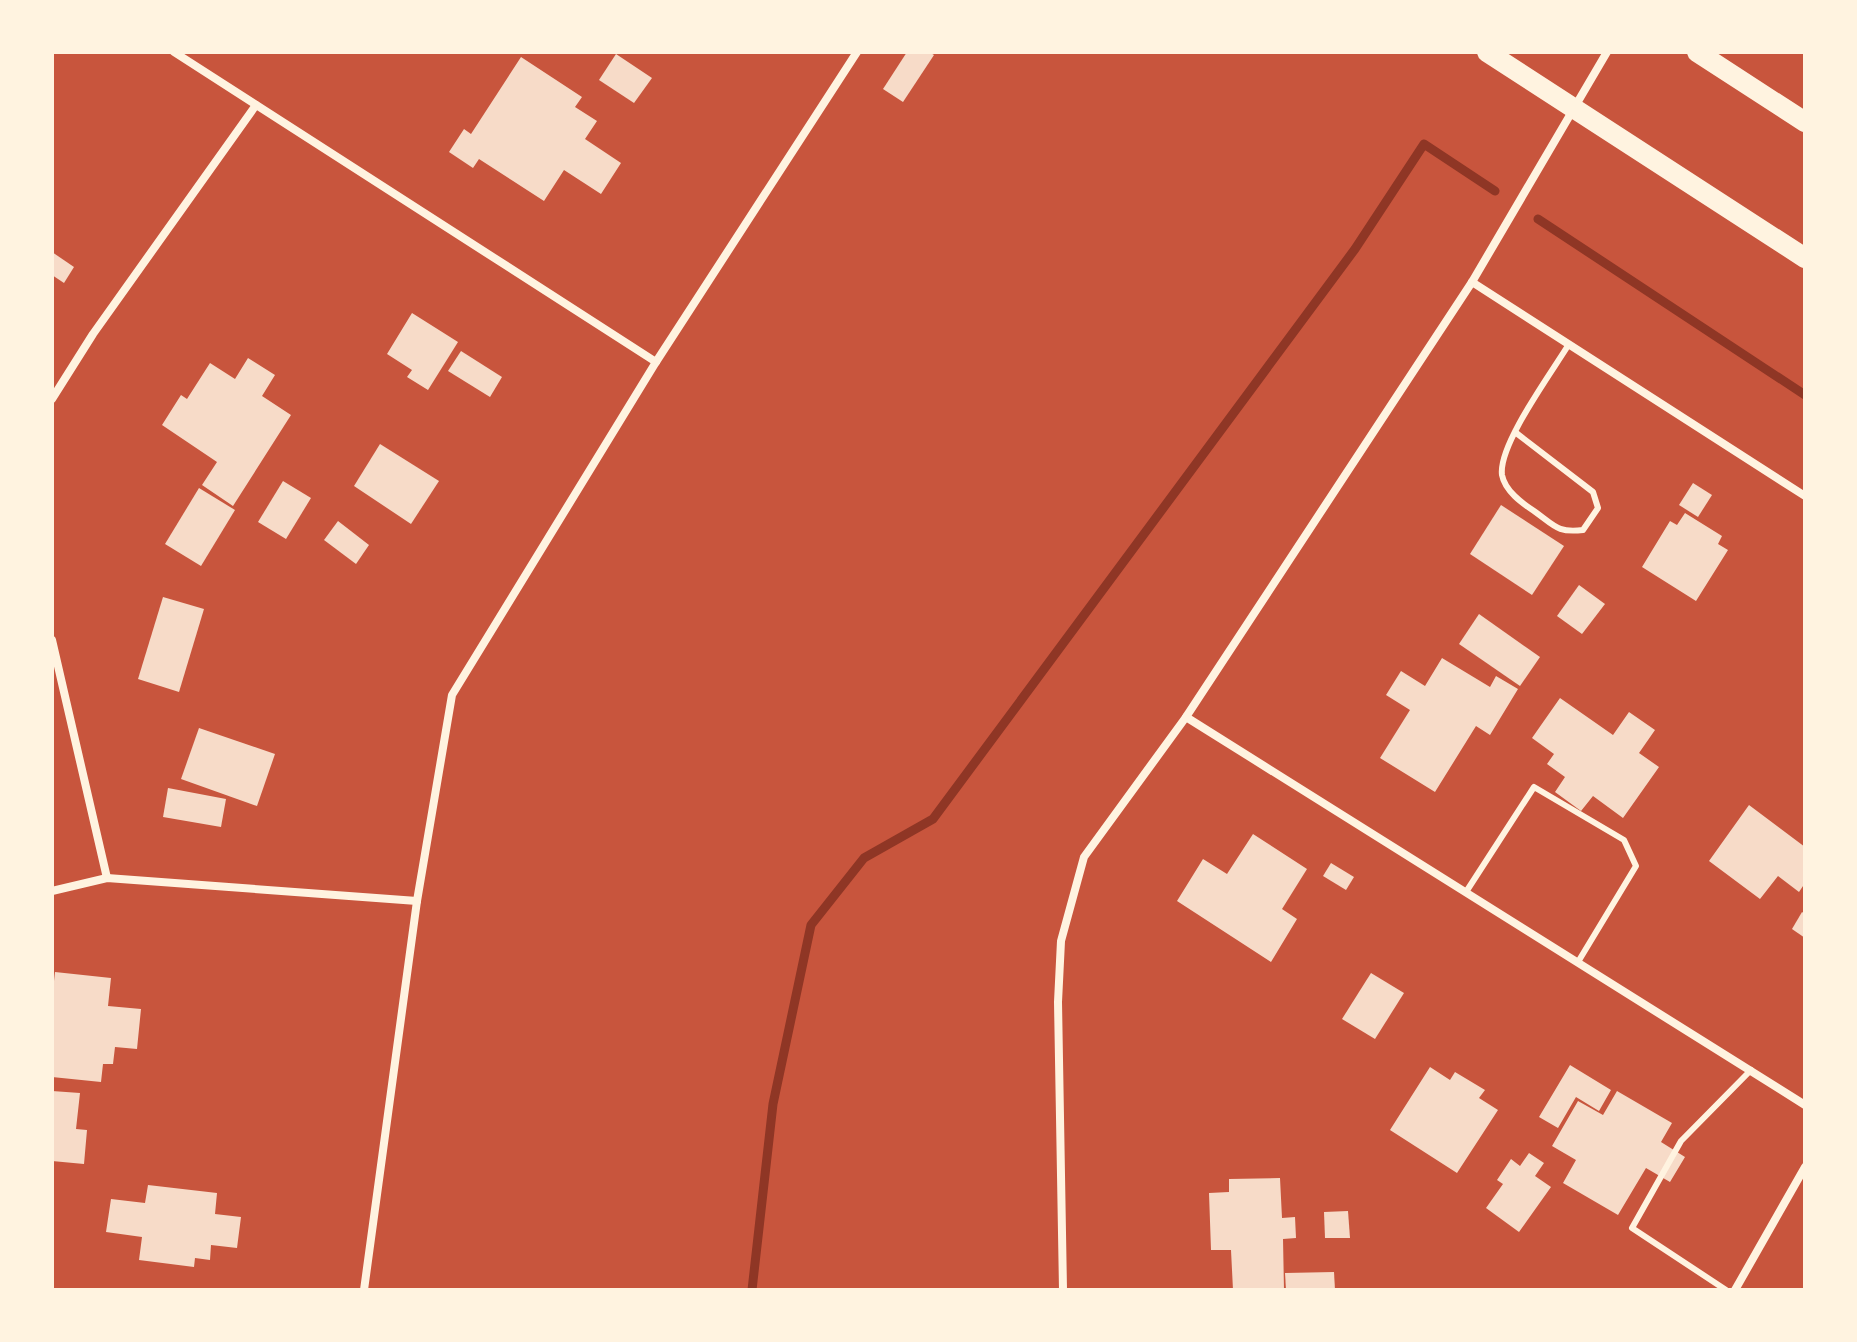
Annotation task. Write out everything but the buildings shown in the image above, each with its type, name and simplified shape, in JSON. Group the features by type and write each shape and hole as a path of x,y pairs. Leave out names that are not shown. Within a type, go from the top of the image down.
{"main road":[{"path":"1487,52 1805,258"},
{"path":"1697,52 1805,122"}],"street":[{"path":"174,52 656,362"},
{"path":"364,1290 417,901 452,695 656,362 857,52"},
{"path":"1063,1290 1058,1002 1061,941 1084,857 1186,717 1472,282 1607,52"},
{"path":"52,399 93,334 256,105"},
{"path":"1472,282 1805,496"},
{"path":"52,640 107,878"},
{"path":"1186,717 1805,1105"},
{"path":"52,891 107,878 417,901"},
{"path":"1735,1290 1805,1167"}],"lane":[{"path":"1515,432 1557,461 1593,492 1598,508 1583,530 1564,532 1517,500 1502,476 1506,447 1515,432 1569,344"},
{"path":"1466,892 1534,787 1624,840 1636,866 1578,962"},
{"path":"1726,1290 1632,1228 1681,1141 1751,1070"}],"waterway":[{"path":"752,1290 773,1104 811,925 864,858 933,819 1355,249 1424,144 1495,191"},
{"path":"1538,219 1805,395"}]}
